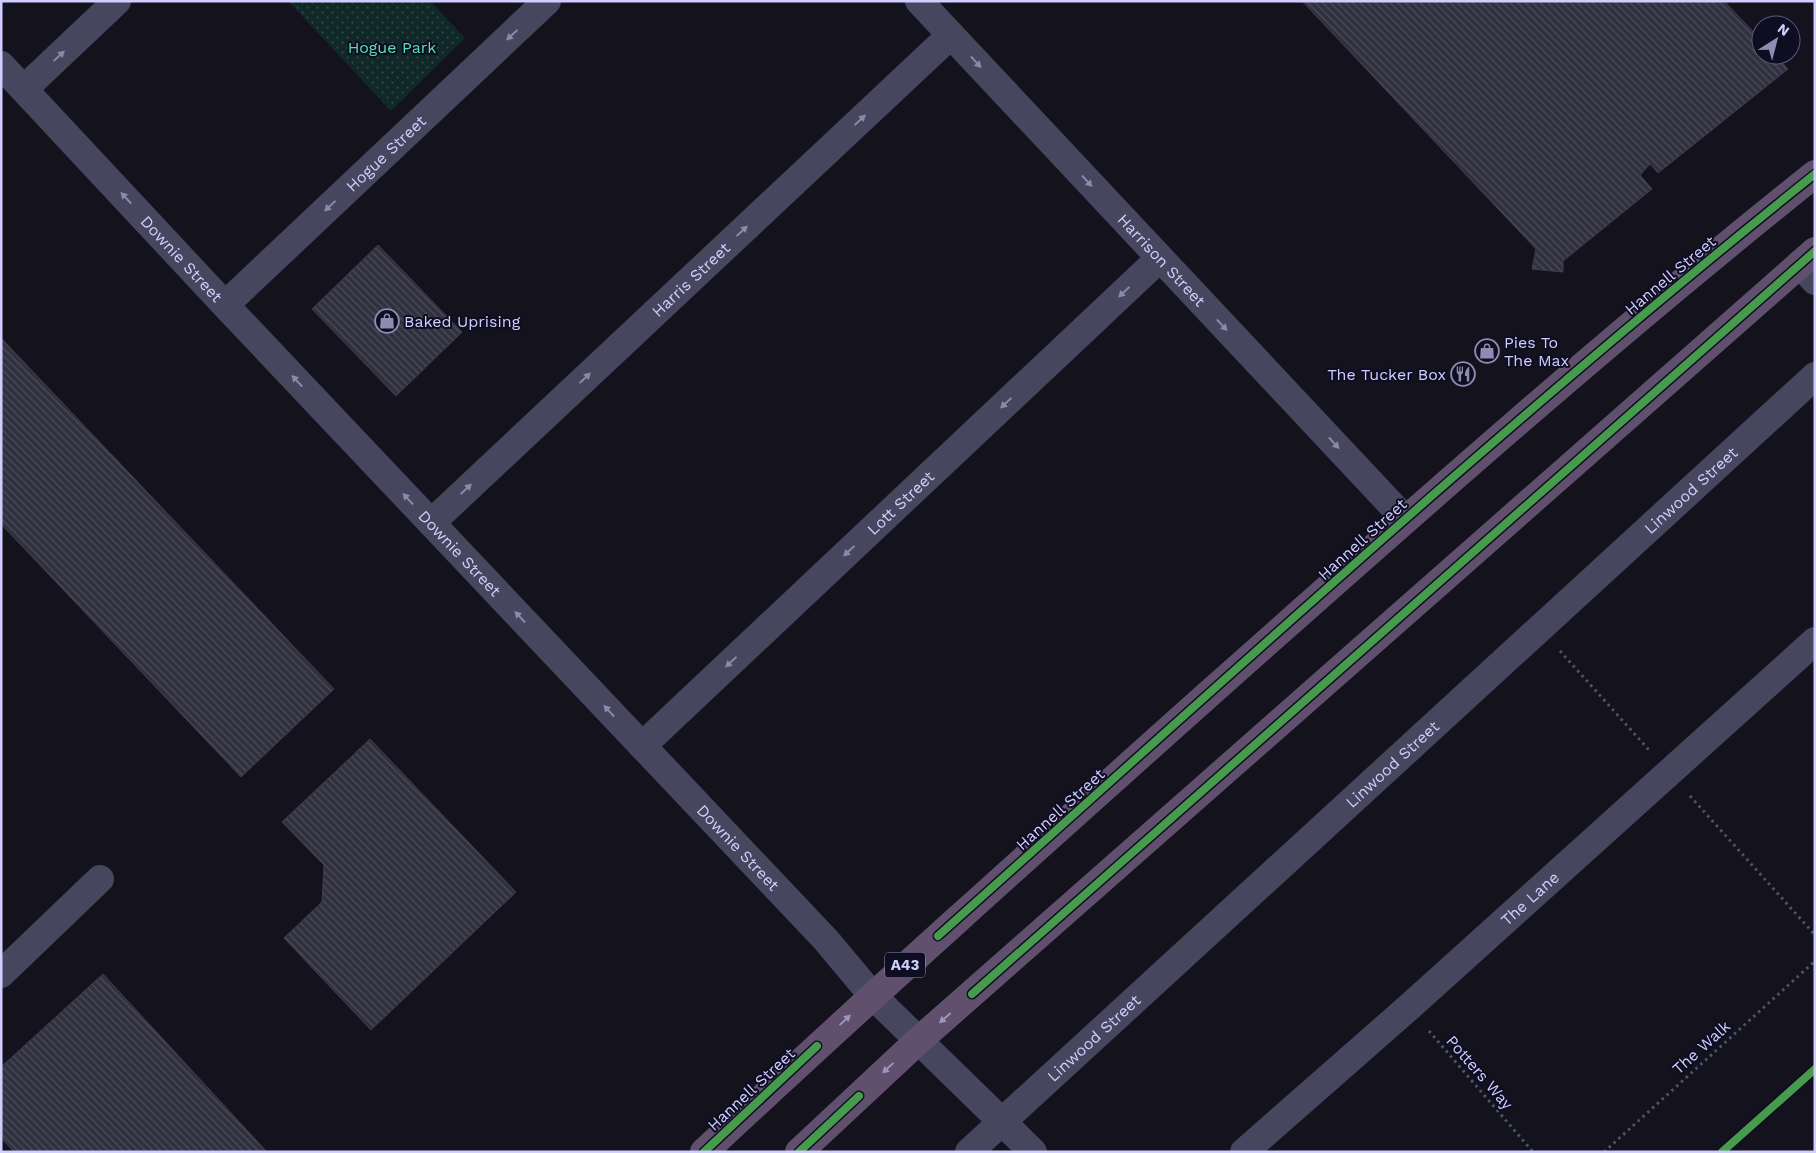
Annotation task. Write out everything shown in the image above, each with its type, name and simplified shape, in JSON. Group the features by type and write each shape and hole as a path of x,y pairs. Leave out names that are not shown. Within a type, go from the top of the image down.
{"highway":[{"name":"Hannell Street","path":"704,1152 872,995 1405,519 1662,300 1815,174"},
{"path":"799,1152 918,1041 1810,265"}],"street":[{"path":"24,89 117,1"},
{"name":"Hogue Street","path":"225,305 547,1"},
{"name":"Harrison Street","path":"919,1 1405,519"},
{"name":"Harris Street","path":"430,522 951,35"},
{"name":"Downie Street","path":"1,65 225,305 826,940 872,995 1033,1152"},
{"name":"Lott Street","path":"642,746 1160,258"},
{"name":"Linwood Street","path":"968,1152 1815,376"},
{"name":"The Lane","path":"1244,1152 1408,1008 1815,641"},
{"path":"1,974 100,879"}],"green space":[{"name":"Hogue Park","path":"288,1 430,1 465,38 391,111"}],"building":[{"path":"1302,1 1724,1 1751,29 1751,65 1784,65 1788,69 1658,173 1650,164 1640,175 1652,189 1563,261 1563,272 1532,269 1536,249"},
{"name":"Baked Uprising","path":"378,245 462,332 396,396 312,309"},
{"path":"1,338 334,689 241,777 1,524"},
{"path":"370,739 516,892 371,1030 284,938 322,902 324,865 282,822"},
{"path":"103,974 267,1152 14,1152 1,1138 1,1067"}],"cycle path":[{"path":"938,936 1481,453 1702,266 1815,174"},
{"path":"972,994 1815,251"},
{"path":"704,1152 817,1046"},
{"path":"1722,1152 1815,1069"},
{"path":"799,1152 859,1096"}],"place":[{"name":"Baked Uprising","path":"387,321"},
{"name":"Pies To The Max","path":"1487,351"},
{"name":"The Tucker Box","path":"1463,374"}]}
